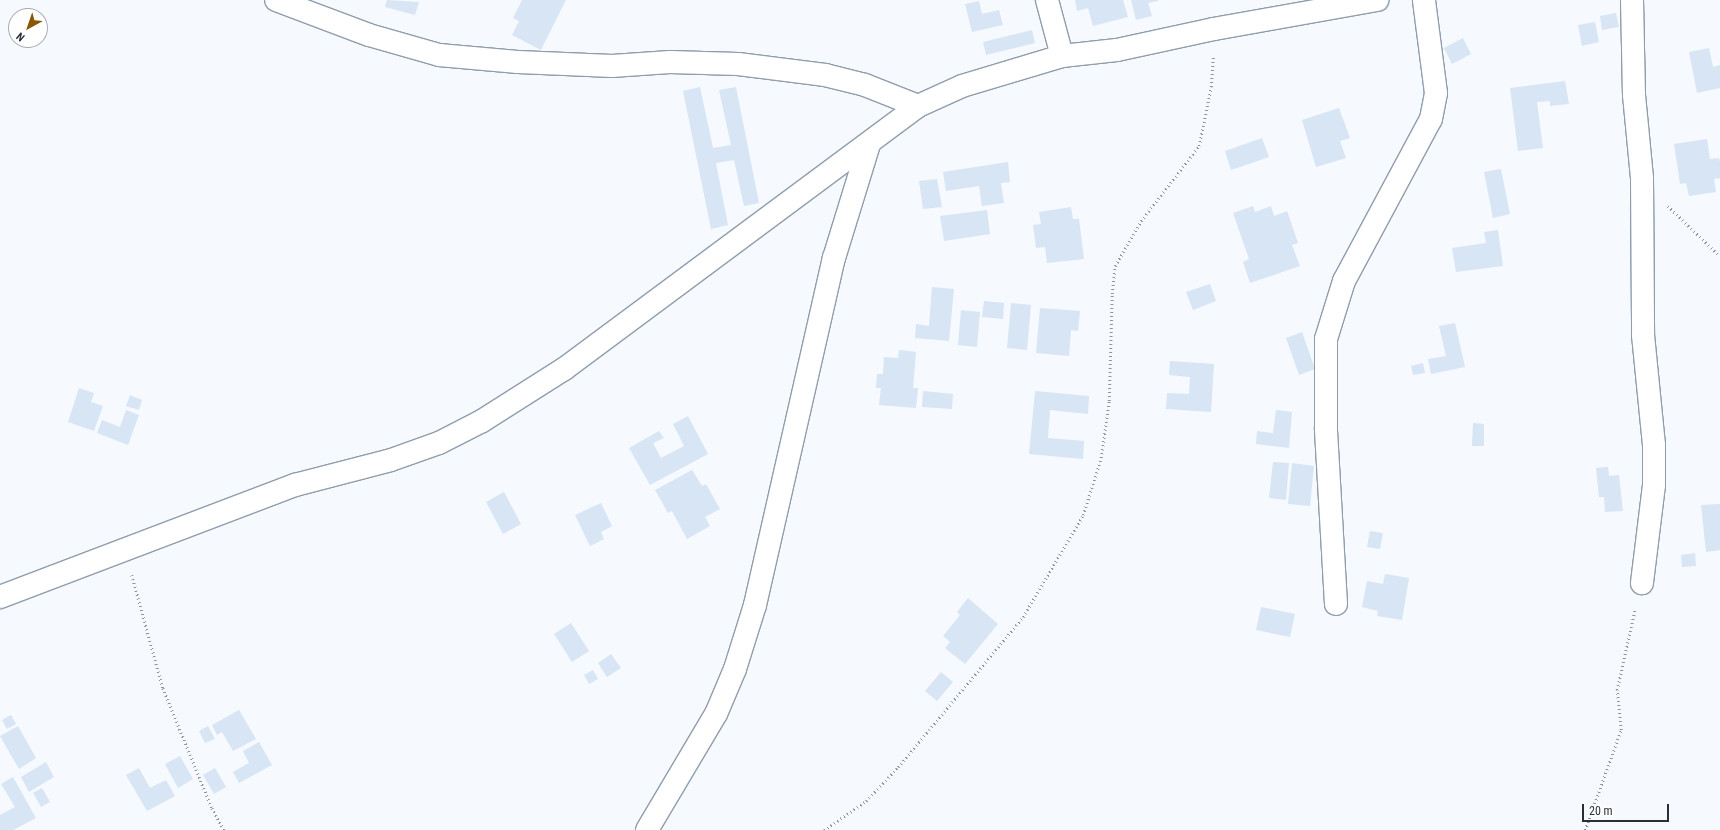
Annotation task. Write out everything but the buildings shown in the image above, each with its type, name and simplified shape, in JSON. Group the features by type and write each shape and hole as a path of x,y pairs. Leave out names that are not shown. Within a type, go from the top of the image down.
{"street":[{"path":"276,0 369,35 440,55 518,62 612,66 670,62 738,64 825,75 865,85 918,106"},
{"path":"1047,0 1062,56"},
{"path":"1336,604 1326,428 1326,339 1344,281 1431,119 1436,93 1424,0"},
{"path":"1632,0 1634,95 1642,178 1643,335 1654,445 1653,499 1642,583"},
{"path":"0,598 125,551 294,484 391,460 439,443 482,421 564,369 869,144 918,106 962,86 1062,56 1117,50 1214,29 1370,1"},
{"path":"647,830 716,714 735,669 760,582 834,258 869,144"}],"path":[{"path":"824,830 866,801 893,773 1023,617 1083,515 1101,458 1109,401 1112,294 1115,266 1141,221 1199,146 1211,87 1214,29"},
{"path":"1642,178 1720,256"},
{"path":"125,551 163,688 212,808 224,830"},
{"path":"1585,830 1621,730 1617,690 1642,583"}]}
